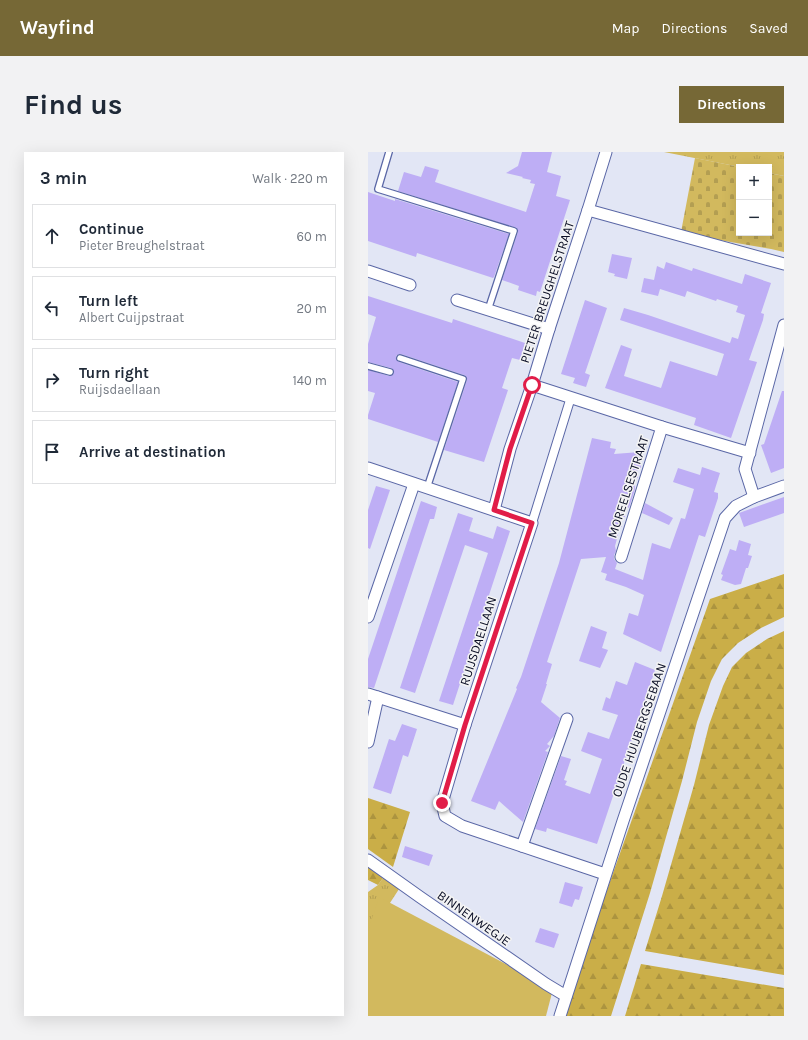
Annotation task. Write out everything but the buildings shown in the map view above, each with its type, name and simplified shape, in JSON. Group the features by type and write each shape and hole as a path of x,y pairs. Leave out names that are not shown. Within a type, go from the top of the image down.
{"street":[{"name":"PIETER BREUGHELSTRAAT","path":"494,510 510,449 532,385 606,152"},
{"path":"588,210 784,264"},
{"path":"368,271 410,285"},
{"path":"457,300 549,329"},
{"path":"754,497 745,469 784,324"},
{"name":"MOREELSESTRAAT","path":"532,385 750,453"},
{"name":"RUIJSDAELLAAN","path":"571,397 532,523 465,725 442,803 445,816 462,826 605,874"},
{"name":"MOREELSESTRAAT","path":"621,557 662,426"},
{"path":"368,468 532,523"},
{"path":"368,617 414,484"},
{"name":"OUDE HUIJBERGSEBAAN","path":"560,1016 605,874 725,518 736,506 754,497 784,486"},
{"path":"368,742 373,696 465,725"},
{"path":"522,846 567,719"},
{"name":"BINNENWEGJE","path":"368,860 540,980 566,996"}],"lane":[{"path":"389,152 378,189 514,231 488,310"},
{"path":"400,358 463,379 427,488"},
{"path":"368,366 390,372"}],"green space":[{"path":"664,152 784,152 784,176 772,174 772,164 736,164 736,166"},
{"path":"695,158 736,166 736,236 772,236 772,174 784,176 784,252 681,232"},
{"path":"784,574 784,617 761,628 738,643 722,659 711,681 697,722 650,893 611,1016 565,1016 590,938 710,599"},
{"path":"784,631 784,975 645,951 694,785 709,725 723,686 732,667 746,653 767,639"},
{"path":"368,798 410,812 393,867 368,849"},
{"path":"368,862 385,875 378,885 368,880"},
{"path":"385,875 401,886 388,906 368,951 368,892 378,885"},
{"path":"379,897 553,989 546,1016 368,1016 368,931"},
{"path":"641,964 784,988 784,1016 625,1016"}],"route":[{"path":"442,803 465,725 532,523 494,510 510,449 532,385"}]}
